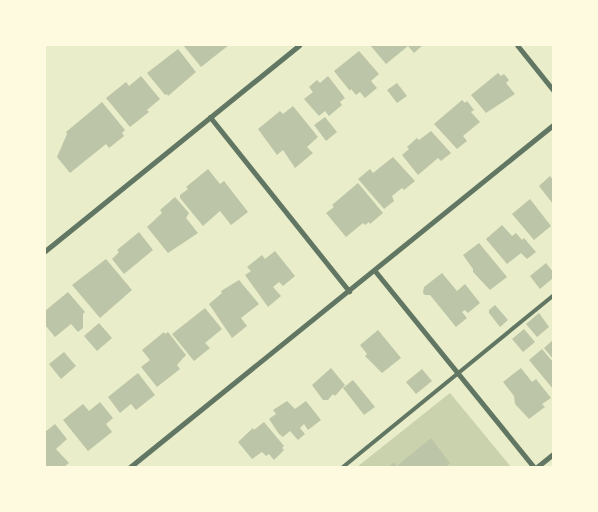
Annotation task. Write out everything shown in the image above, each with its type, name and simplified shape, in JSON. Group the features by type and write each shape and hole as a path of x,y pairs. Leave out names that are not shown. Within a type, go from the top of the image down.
{"street":[{"path":"45,251 299,45"},
{"path":"516,45 553,90"},
{"path":"210,118 348,291"},
{"path":"130,467 375,271 553,125"},
{"path":"375,271 535,467 553,454"}],"lane":[{"path":"343,467 553,296"}],"green space":[{"path":"450,393 511,467 357,467"}],"building":[{"path":"183,45 229,45 201,67"},
{"path":"370,45 423,45 414,53 408,46 386,64"},
{"path":"178,49 196,72 168,96 167,94 165,95 147,73"},
{"path":"359,51 379,74 371,81 377,88 365,98 360,92 356,95 351,89 350,91 334,71"},
{"path":"498,73 501,76 504,74 509,80 506,83 515,94 486,113 471,95"},
{"path":"141,76 160,99 147,110 149,112 130,127 106,98 126,82 129,86"},
{"path":"328,76 345,98 340,102 342,105 329,116 325,111 319,116 304,99 313,92 309,87 317,80 320,83"},
{"path":"397,83 407,96 397,103 387,90"},
{"path":"462,100 465,103 467,101 474,110 471,112 480,122 463,136 467,141 457,149 434,124"},
{"path":"102,102 125,130 122,133 124,136 109,148 106,144 70,173 57,157 67,134 66,132"},
{"path":"293,106 318,137 307,147 313,153 295,168 283,150 277,155 258,129 280,111 283,114"},
{"path":"325,117 337,132 326,141 314,125"},
{"path":"431,131 451,153 441,161 438,158 418,175 402,155 409,149 407,147 417,138 419,140"},
{"path":"393,157 415,181 404,190 402,188 392,196 394,201 384,209 358,179 370,169 373,173"},
{"path":"208,169 220,184 224,181 248,212 231,225 220,211 203,226 180,198 180,195 188,189 186,187"},
{"path":"550,176 553,180 553,204 539,186"},
{"path":"358,183 383,213 370,224 369,222 365,225 363,223 346,237 326,213 334,207 332,205"},
{"path":"175,197 189,213 186,218 198,233 168,253 147,227 162,213 160,210"},
{"path":"530,199 551,226 534,240 512,214"},
{"path":"502,225 512,236 516,233 522,240 524,238 536,252 527,259 521,253 507,264 486,239"},
{"path":"139,232 153,250 124,274 112,259 119,252 117,250"},
{"path":"479,243 507,277 490,290 473,272 473,269 463,255"},
{"path":"275,251 295,276 283,286 279,282 273,287 281,296 268,307 245,275 251,271 247,267 262,255 265,259"},
{"path":"106,259 132,290 100,318 72,285"},
{"path":"546,263 553,272 553,278 540,289 530,276"},
{"path":"442,273 457,291 465,284 480,303 468,313 465,310 462,312 467,318 456,327 430,295 423,293 424,287"},
{"path":"239,280 259,304 241,318 247,326 232,338 209,304 222,293 221,291"},
{"path":"68,292 85,312 83,314 83,328 78,332 71,324 55,337 45,325 45,311"},
{"path":"495,305 508,320 500,327 489,313 489,310"},
{"path":"205,308 222,329 205,343 210,348 194,361 172,334"},
{"path":"539,313 549,327 537,337 526,324"},
{"path":"99,323 112,338 97,351 84,336"},
{"path":"524,329 535,342 523,352 512,339"},
{"path":"378,330 401,358 382,373 365,356 367,354 360,345"},
{"path":"164,332 165,334 168,332 186,355 177,365 180,369 157,387 141,367 150,360 142,350"},
{"path":"553,340 553,359 544,348"},
{"path":"542,349 553,362 553,389 529,360"},
{"path":"64,352 76,366 61,379 49,364"},
{"path":"331,368 345,385 335,396 333,394 328,400 323,400 312,385"},
{"path":"521,368 532,382 536,379 551,398 542,404 545,407 529,419 515,404 514,396 503,382"},
{"path":"422,369 432,381 416,394 406,382"},
{"path":"138,373 155,395 136,410 131,404 120,413 108,397"},
{"path":"353,380 375,407 364,415 343,388"},
{"path":"287,401 295,409 306,401 321,420 308,430 304,424 300,428 305,434 298,440 290,431 283,437 269,419 276,414 273,410"},
{"path":"100,402 113,418 106,424 112,432 88,451 63,420 83,404 89,411"},
{"path":"264,422 284,446 282,448 284,450 274,460 269,454 266,456 262,452 252,459 238,442 253,428 254,430"},
{"path":"55,424 67,439 56,449 69,463 64,467 45,467 45,432"},
{"path":"431,438 450,463 445,467 388,467 394,462 397,466"}]}
